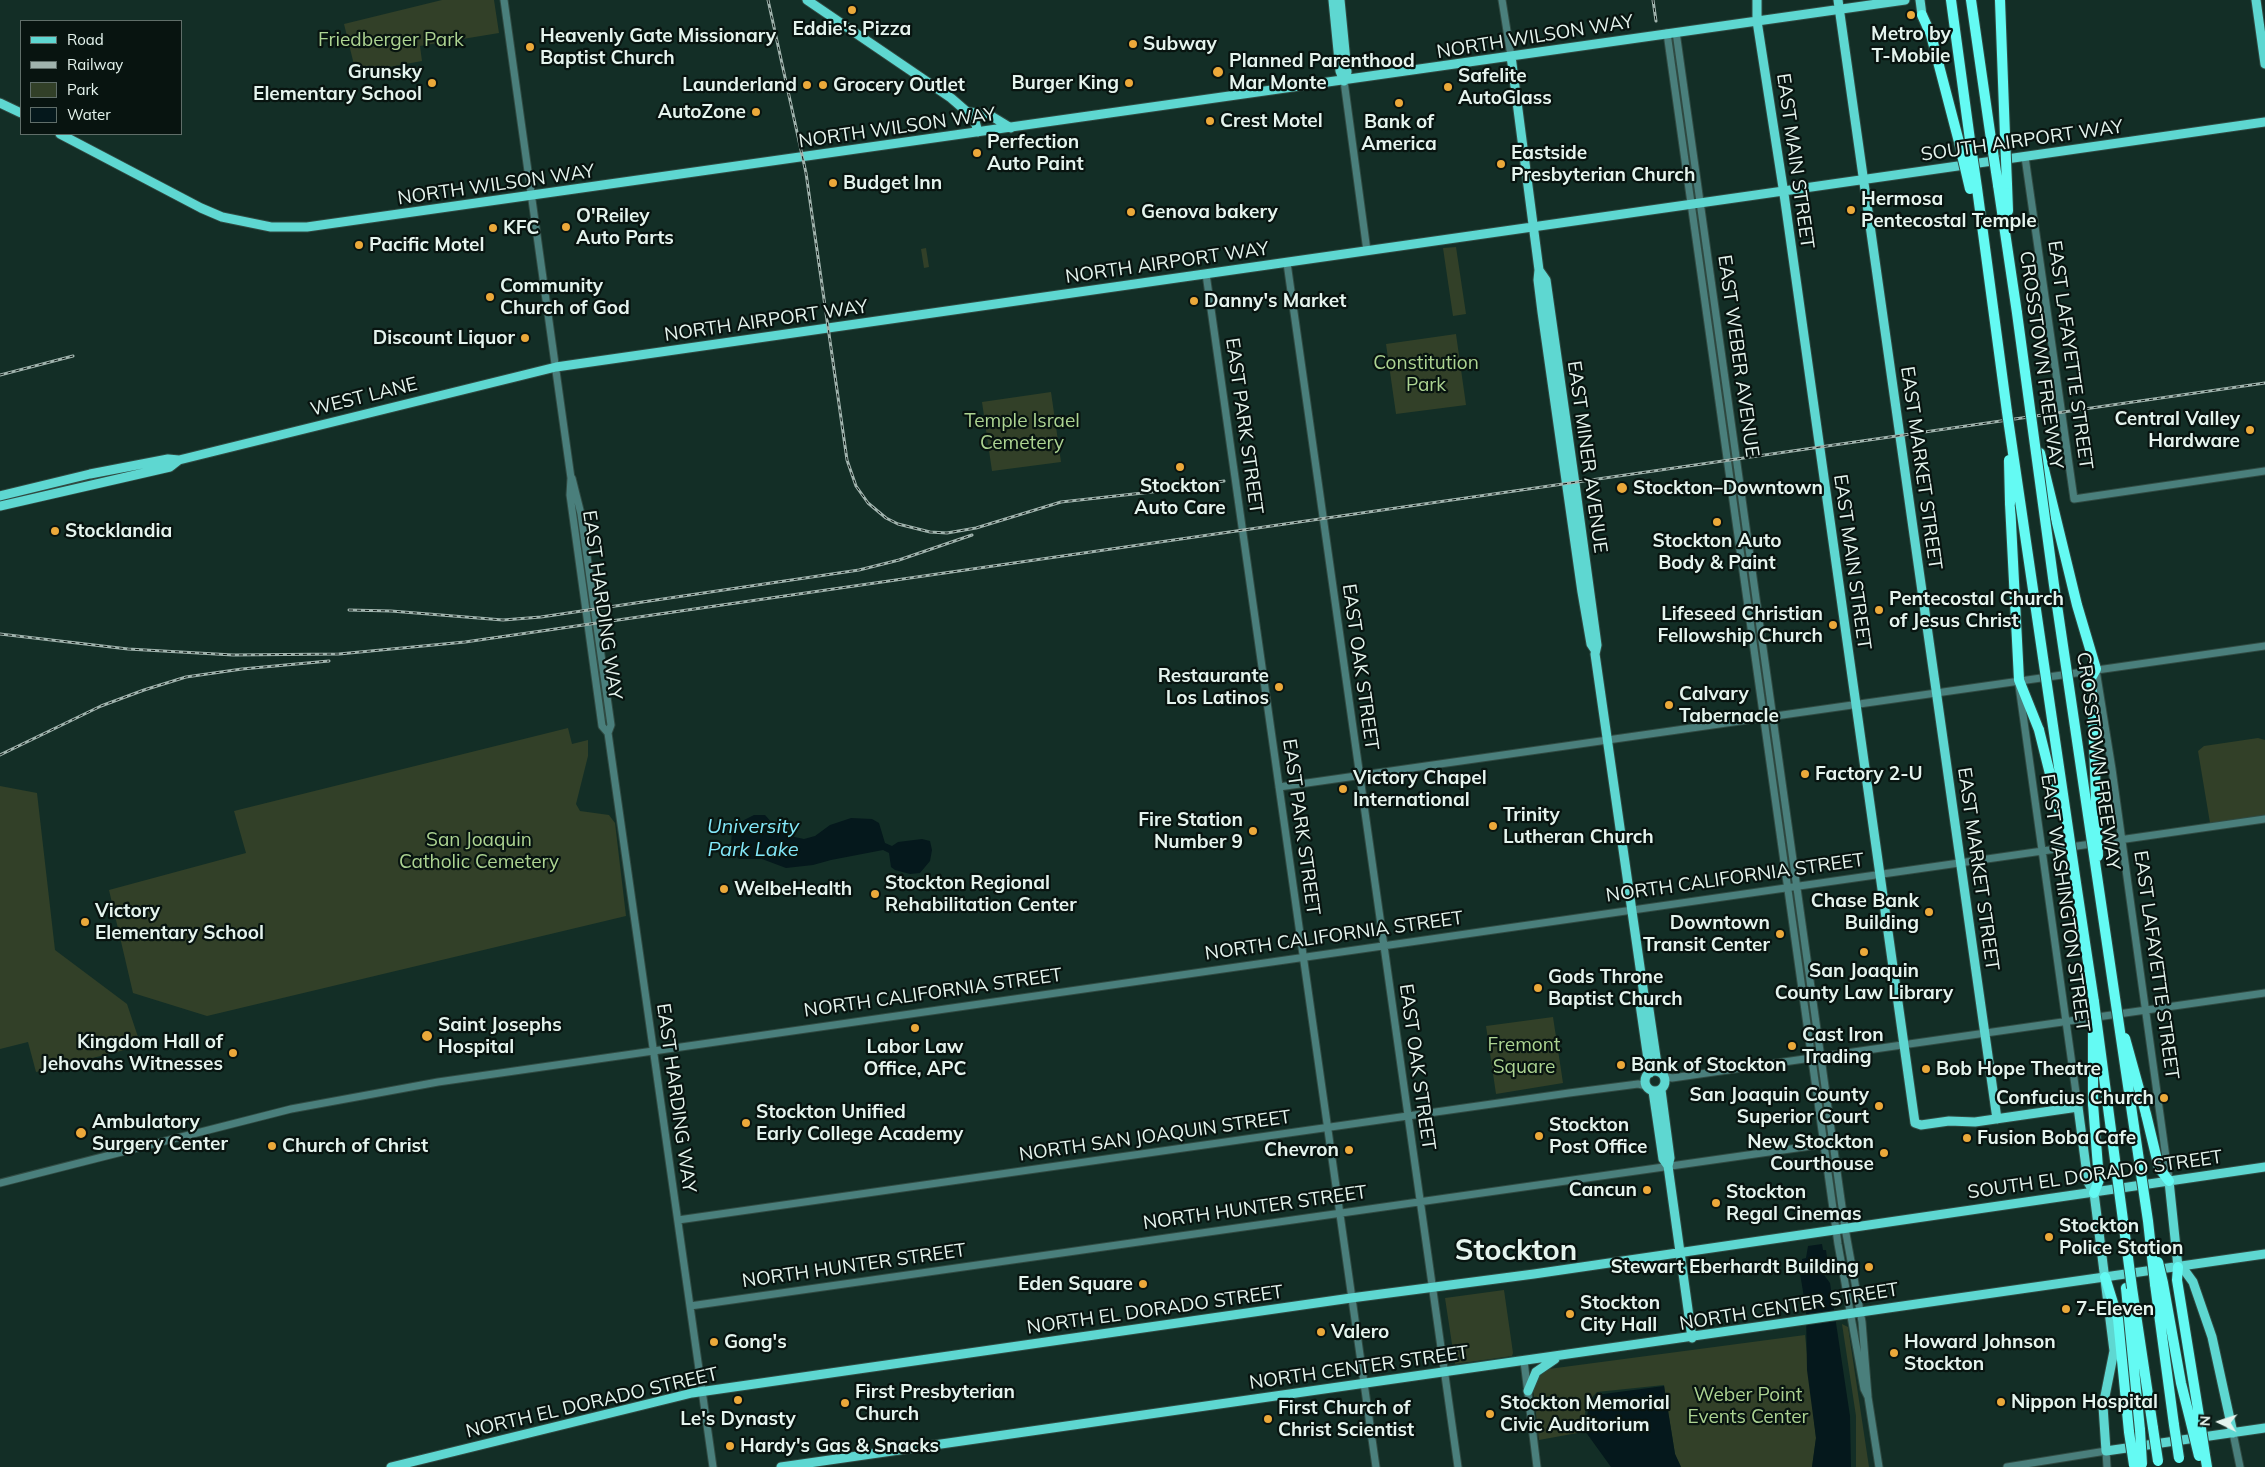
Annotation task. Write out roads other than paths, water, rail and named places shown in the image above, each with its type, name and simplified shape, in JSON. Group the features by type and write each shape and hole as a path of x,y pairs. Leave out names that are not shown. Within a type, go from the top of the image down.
{"highway":[{"path":"1951,0 1970,140 1974,188"},
{"path":"2000,0 2005,136 2002,185"},
{"path":"1971,5 1991,139 2002,185"},
{"path":"1922,15 1931,35 1959,142 1974,188"},
{"name":"CROSSTOWN FREEWAY","path":"2002,185 2009,250 2115,1005 2159,1284"},
{"name":"CROSSTOWN FREEWAY","path":"1974,188 1986,257 2094,1002 2114,1153 2129,1288"},
{"path":"2007,412 2018,680 2039,730 2076,883"},
{"path":"2034,430 2070,575 2096,669 2091,678 2099,846 2097,877"},
{"path":"2094,1002 2094,1104 2099,1180 2094,1193"},
{"path":"2115,1005 2135,1071 2159,1168 2169,1182"},
{"path":"2178,1267 2177,1280 2202,1455 2202,1467"},
{"path":"2105,1277 2118,1319 2138,1466"},
{"path":"2159,1284 2180,1383 2196,1422"},
{"path":"2159,1284 2174,1425 2180,1463"},
{"path":"2129,1288 2159,1464"},
{"path":"2129,1288 2134,1431"},
{"path":"2202,1455 2207,1467"}],"main road":[{"path":"807,0 969,112 974,118 978,132"},
{"path":"1333,0 1340,71 1344,81"},
{"path":"1340,0 1347,72 1344,81"},
{"name":"EAST MAIN STREET","path":"1757,0 1757,21 1783,191 1878,874 1915,1123 1921,1125 1997,1118"},
{"name":"NORTH WILSON WAY","path":"62,135 200,208 233,220 271,227 321,226 1757,21 1839,5 1905,0"},
{"path":"1920,0 1922,15"},
{"path":"2256,0 2265,64"},
{"name":"EAST MARKET STREET","path":"1839,5 1997,1118"},
{"name":"EAST MINER AVENUE","path":"1511,56 1540,270 1538,280 1541,306 1582,592 1591,644 1595,650 1644,995 1648,1003 1656,1054 1655,1081"},
{"path":"0,103 20,113"},
{"path":"969,112 988,114 1011,128"},
{"name":"SOUTH AIRPORT WAY","path":"1783,191 2265,122"},
{"name":"NORTH AIRPORT WAY","path":"556,367 1691,206 1783,191"},
{"name":"WEST LANE","path":"0,496 131,466 168,459 180,460 556,367"},
{"name":"WEST LANE","path":"0,506 170,467 180,460"},
{"path":"87,486 98,479 126,472 131,466"},
{"path":"74,489 74,483 84,480 92,474"},
{"name":"EAST MINER AVENUE","path":"1644,995 1640,1004 1670,1158 1668,1166 1692,1338"},
{"path":"1647,1039 1651,1050 1656,1054"},
{"path":"1997,1118 2078,1107"},
{"name":"EAST WASHINGTON STREET","path":"2078,1107 2088,1182 2094,1193 2114,1351 2103,1406 2106,1451"},
{"name":"SOUTH EL DORADO STREET","path":"1929,1215 2094,1193 2265,1167"},
{"name":"EAST LAFAYETTE STREET","path":"2169,1182 2178,1267"},
{"name":"NORTH EL DORADO STREET","path":"391,1467 702,1391 1432,1288 1929,1215"},
{"name":"NORTH CENTER STREET","path":"781,1467 1692,1338 2265,1254"},
{"path":"2178,1267 2185,1271 2193,1282 2212,1337 2233,1433"},
{"path":"1528,1391 1536,1372 1558,1357"},
{"path":"2106,1451 2265,1428"}],"street":[{"name":"EAST HARDING WAY","path":"504,0 572,478 581,514 611,725 608,734 712,1467"},
{"name":"EAST MINER AVENUE","path":"1502,0 1511,56"},
{"name":"EAST WEBER AVENUE","path":"1672,32 1701,204 1822,1056 1841,1228"},
{"name":"EAST WEBER AVENUE","path":"1672,32 1691,206 1812,1058 1825,1144 1856,1313 1864,1389 1868,1397 1879,1467"},
{"path":"1344,81 1368,251"},
{"name":"EAST LAFAYETTE STREET","path":"2025,157 2074,498 2265,471"},
{"name":"EAST OAK STREET","path":"1286,262 1458,1467"},
{"name":"EAST PARK STREET","path":"1206,274 1376,1467"},
{"path":"1279,786 2265,646"},
{"name":"EAST LAFAYETTE STREET","path":"2096,669 2122,840 2169,1182"},
{"name":"EAST WASHINGTON STREET","path":"2018,680 2078,1107"},
{"name":"NORTH CALIFORNIA STREET","path":"0,1183 290,1110 438,1082 2265,819"},
{"name":"NORTH SAN JOAQUIN STREET","path":"678,1220 2265,993"},
{"name":"NORTH HUNTER STREET","path":"690,1306 1825,1144"},
{"path":"1524,1361 1537,1467"},
{"path":"2233,1433 2240,1467"},
{"path":"2007,1467 2106,1451 2107,1467"}],"water":[{"name":"University Park Lake","path":"754,815 765,815 775,826 790,836 804,839 815,836 830,825 851,818 872,819 879,823 885,843 892,846 898,842 922,839 930,841 932,850 930,861 920,873 910,874 891,867 889,853 883,850 813,865 786,868 762,859 739,859 733,854 731,846 732,831 740,822"},
{"path":"1822,1244 1823,1250 1826,1250 1828,1265 1824,1275 1830,1283 1850,1416 1851,1467 1812,1467 1816,1438 1807,1370 1806,1310 1799,1267 1803,1265 1802,1259 1806,1258 1808,1246"},
{"path":"1664,1386 1675,1454 1681,1467 1611,1467 1585,1431 1589,1404 1594,1402 1596,1395"}],"railway":[{"path":"768,0 806,173 847,460 856,486 868,503 886,518 898,524 930,532 947,533 976,528 1061,502 1161,491 1224,481"},
{"path":"1653,0 1656,21"},
{"path":"0,375 73,356"},
{"path":"0,634 128,649 233,655 339,654 465,642 2265,383"},
{"path":"349,610 391,611 503,620 541,617 859,570 899,560 972,535"},
{"path":"0,755 101,706 186,677 242,669 329,661"}],"place":[{"name":"Eddie's Pizza","path":"852,10"},
{"name":"Metro by T-Mobile","path":"1911,15"},
{"name":"Subway","path":"1133,44"},
{"name":"Heavenly Gate Missionary Baptist Church","path":"530,47"},
{"name":"Planned Parenthood Mar Monte","path":"1218,72"},
{"name":"Grunsky Elementary School","path":"432,83"},
{"name":"Burger King","path":"1129,83"},
{"name":"Launderland","path":"807,85"},
{"name":"Grocery Outlet","path":"823,85"},
{"name":"Safelite AutoGlass","path":"1448,87"},
{"name":"Bank of America","path":"1399,103"},
{"name":"AutoZone","path":"756,112"},
{"name":"Crest Motel","path":"1210,121"},
{"name":"Perfection Auto Paint","path":"977,153"},
{"name":"Eastside Presbyterian Church","path":"1501,164"},
{"name":"Budget Inn","path":"833,183"},
{"name":"Hermosa Pentecostal Temple","path":"1851,210"},
{"name":"Genova bakery","path":"1131,212"},
{"name":"O'Reiley Auto Parts","path":"566,227"},
{"name":"KFC","path":"493,228"},
{"name":"Pacific Motel","path":"359,245"},
{"name":"Community Church of God","path":"490,297"},
{"name":"Danny's Market","path":"1194,301"},
{"name":"Discount Liquor","path":"525,338"},
{"name":"Central Valley Hardware","path":"2250,430"},
{"name":"Stockton Auto Care","path":"1180,467"},
{"name":"Stockton–Downtown","path":"1622,488"},
{"name":"Stockton Auto Body & Paint","path":"1717,522"},
{"name":"Stocklandia","path":"55,531"},
{"name":"Pentecostal Church of Jesus Christ","path":"1879,610"},
{"name":"Lifeseed Christian Fellowship Church","path":"1833,625"},
{"name":"Restaurante Los Latinos","path":"1279,687"},
{"name":"Calvary Tabernacle","path":"1669,705"},
{"name":"Factory 2-U","path":"1805,774"},
{"name":"Victory Chapel International","path":"1343,789"},
{"name":"Trinity Lutheran Church","path":"1493,826"},
{"name":"Fire Station Number 9","path":"1253,831"},
{"name":"WelbeHealth","path":"724,889"},
{"name":"Stockton Regional Rehabilitation Center","path":"875,894"},
{"name":"Chase Bank Building","path":"1929,912"},
{"name":"Victory Elementary School","path":"85,922"},
{"name":"Downtown Transit Center","path":"1780,934"},
{"name":"San Joaquin County Law Library","path":"1864,952"},
{"name":"Gods Throne Baptist Church","path":"1538,988"},
{"name":"Labor Law Office, APC","path":"915,1028"},
{"name":"Saint Josephs Hospital","path":"427,1036"},
{"name":"Cast Iron Trading","path":"1792,1046"},
{"name":"Kingdom Hall of Jehovahs Witnesses","path":"233,1053"},
{"name":"Bank of Stockton","path":"1621,1065"},
{"name":"Bob Hope Theatre","path":"1926,1069"},
{"name":"Confucius Church","path":"2164,1098"},
{"name":"San Joaquin County Superior Court","path":"1879,1106"},
{"name":"Stockton Unified Early College Academy","path":"746,1123"},
{"name":"Ambulatory Surgery Center","path":"81,1133"},
{"name":"Stockton Post Office","path":"1539,1136"},
{"name":"Fusion Boba Cafe","path":"1967,1138"},
{"name":"Church of Christ","path":"272,1146"},
{"name":"Chevron","path":"1349,1150"},
{"name":"New Stockton Courthouse","path":"1884,1153"},
{"name":"Cancun","path":"1647,1190"},
{"name":"Stockton Regal Cinemas","path":"1716,1203"},
{"name":"Stockton Police Station","path":"2049,1237"},
{"name":"Stewart Eberhardt Building","path":"1869,1267"},
{"name":"Eden Square","path":"1143,1284"},
{"name":"7-Eleven","path":"2066,1309"},
{"name":"Stockton City Hall","path":"1570,1314"},
{"name":"Valero","path":"1321,1332"},
{"name":"Gong's","path":"714,1342"},
{"name":"Howard Johnson Stockton","path":"1894,1353"},
{"name":"Le's Dynasty","path":"738,1400"},
{"name":"Nippon Hospital","path":"2001,1402"},
{"name":"First Presbyterian Church","path":"845,1403"},
{"name":"Stockton Memorial Civic Auditorium","path":"1490,1414"},
{"name":"First Church of Christ Scientist","path":"1268,1419"},
{"name":"Hardy's Gas & Snacks","path":"730,1446"}],"district":[{"name":"Stockton","path":"1516,1251"}],"park label":[{"name":"Friedberger Park","path":"391,40"},
{"name":"Constitution Park","path":"1426,374"},
{"name":"Temple Israel Cemetery","path":"1022,432"},
{"name":"San Joaquin Catholic Cemetery","path":"479,851"},
{"name":"Fremont Square","path":"1524,1056"},
{"name":"Weber Point Events Center","path":"1748,1406"}]}
